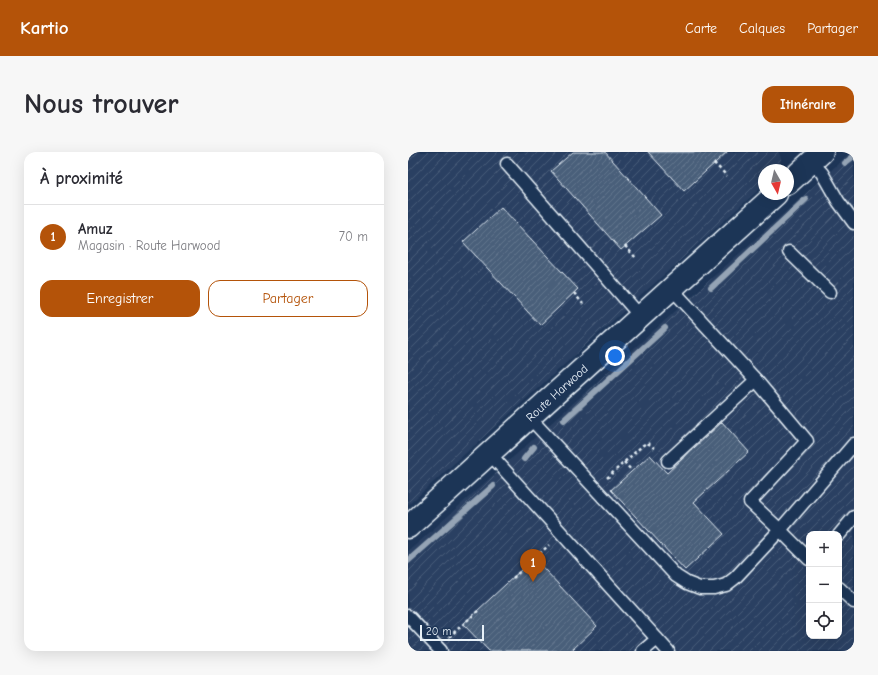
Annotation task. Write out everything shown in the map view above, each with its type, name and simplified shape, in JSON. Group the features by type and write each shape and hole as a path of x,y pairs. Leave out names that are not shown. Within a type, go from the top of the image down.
{"main road":[{"path":"794,178 817,157"},
{"name":"Route Harwood","path":"410,521 490,454 769,200"}],"lane":[{"path":"817,157 822,173 838,201 854,223"},
{"path":"507,164 641,317"},
{"path":"789,252 830,292"},
{"path":"672,289 756,380 807,441 750,502 806,556"},
{"path":"668,461 756,380"},
{"path":"530,418 676,576 686,583 700,588 714,588 726,585 735,578 780,530 854,444"},
{"path":"490,454 668,651"},
{"path":"842,531 854,517"},
{"path":"842,591 854,602"},
{"path":"408,616 441,651"},
{"path":"643,651 657,639"}],"path":[{"path":"714,163 728,176"},
{"path":"625,246 637,259"},
{"path":"574,293 583,304"},
{"path":"604,481 643,445 647,443 651,445"},
{"path":"624,462 632,471"},
{"path":"513,578 534,558"},
{"path":"463,624 480,609"}],"shaded area":[{"path":"408,152 779,152 781,159 780,164 758,164 758,190 408,505"},
{"path":"851,152 854,152 854,651 408,651 408,552"}],"building":[{"path":"573,152 605,152 661,215 621,250 551,171"},
{"path":"648,152 727,152 684,191"},
{"path":"501,207 578,289 540,325 463,242"},
{"path":"722,422 749,452 694,502 724,534 685,570 611,490 650,455 667,473"},
{"path":"534,558 597,626 571,651 489,651 463,624"}],"waterway":[{"path":"845,163 854,156"},
{"path":"711,288 806,199"},
{"path":"564,420 665,328"},
{"path":"524,459 534,447"},
{"path":"408,561 493,486"}],"place":[{"name":"Amuz","path":"533,582"}]}
